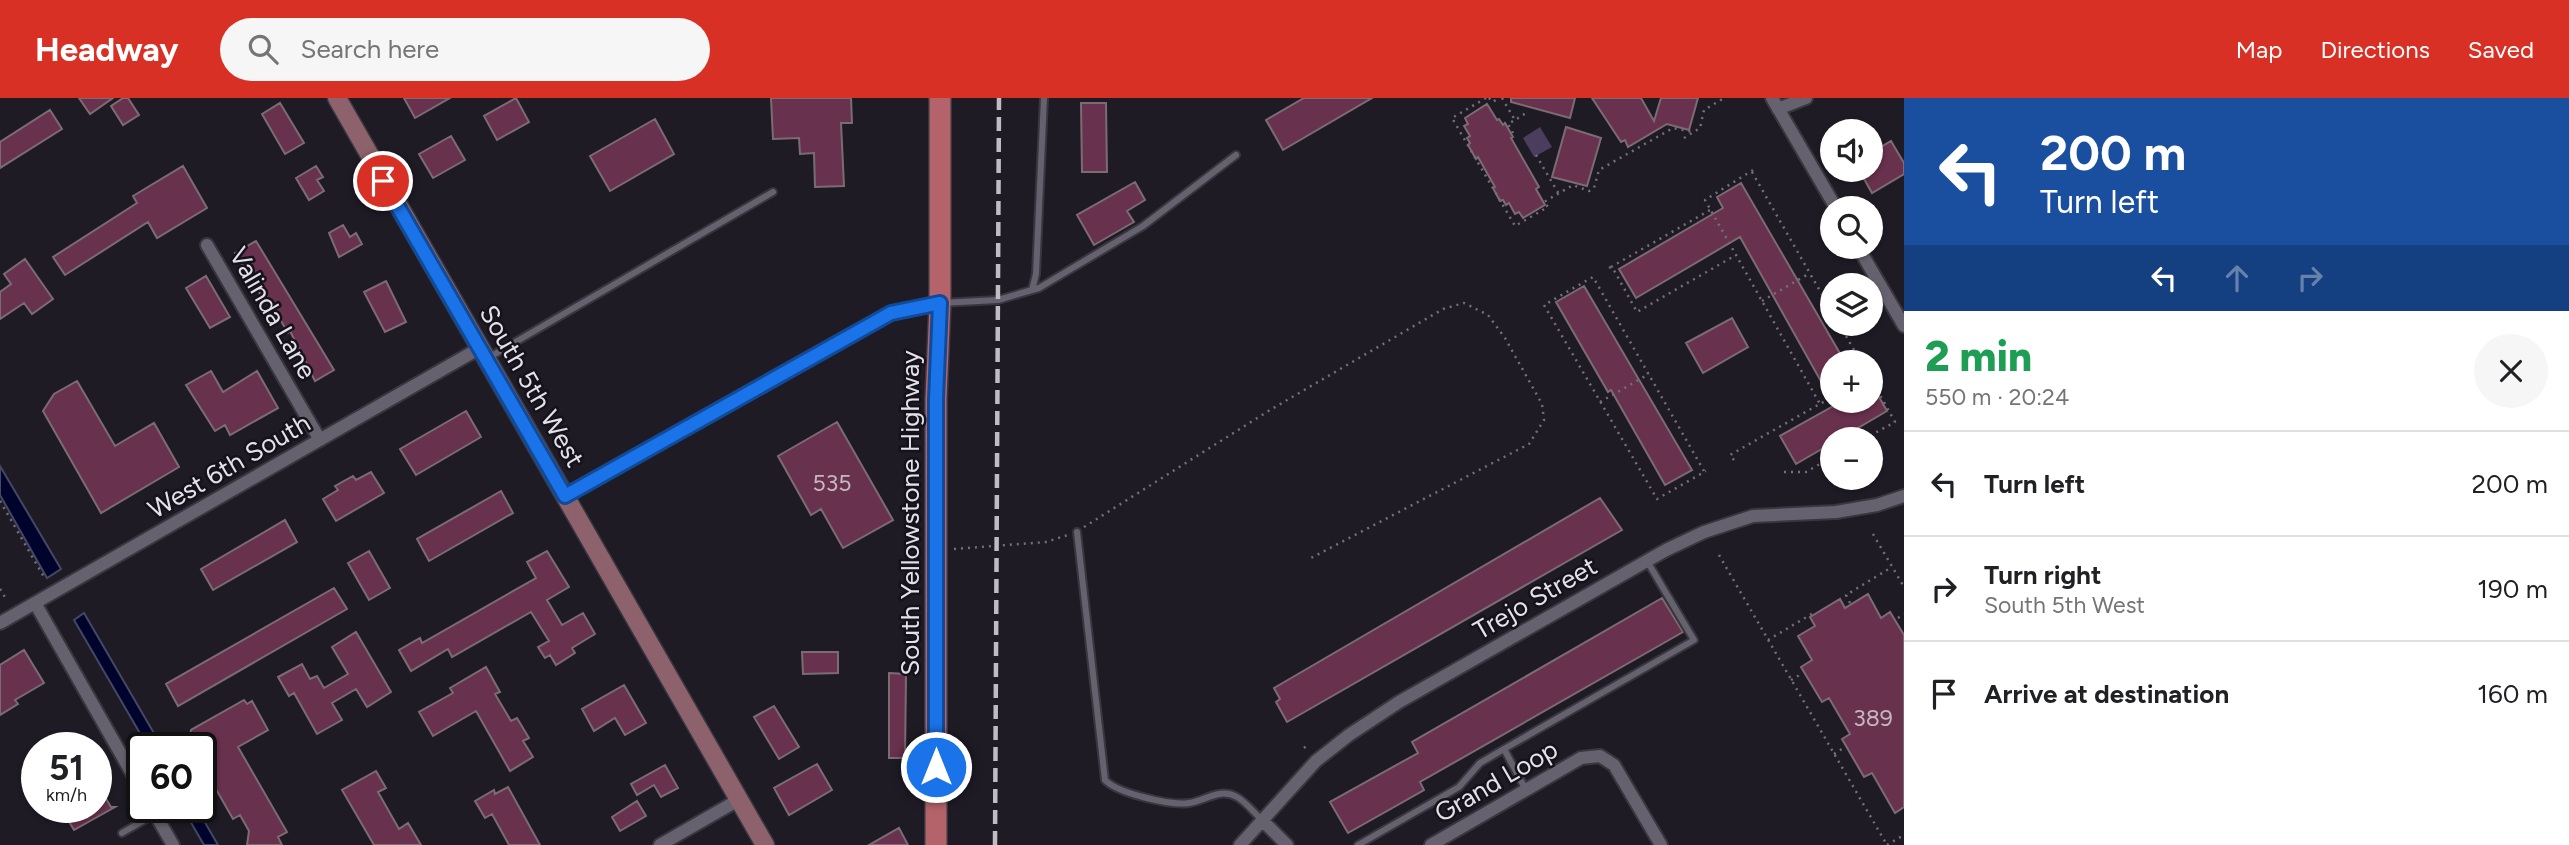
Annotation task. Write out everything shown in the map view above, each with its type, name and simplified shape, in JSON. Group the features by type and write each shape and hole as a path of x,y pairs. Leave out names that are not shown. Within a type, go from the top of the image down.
{"main road":[{"name":"South Yellowstone Highway","path":"936,845 936,399 940,303 940,98"}],"street":[{"name":"South 5th West","path":"337,98 765,845"},
{"path":"1806,98 1775,104 1829,196"},
{"name":"Valinda Lane","path":"207,245 320,440"},
{"path":"1865,259 1904,326"},
{"path":"1891,303 1904,295"},
{"name":"West 6th South","path":"0,623 320,440 483,354"},
{"name":"Trejo Street","path":"1240,845 1315,761 1349,735 1399,702 1647,561 1704,532 1744,519 1836,512 1877,505 1904,496"},
{"path":"35,603 126,763"},
{"name":"Grand Loop","path":"1431,845 1581,758 1600,756 1614,765 1661,845"},
{"path":"660,845 740,799"},
{"path":"1262,820 1287,845"},
{"path":"160,823 173,845"}],"lane":[{"path":"1032,290 1036,274 1044,98"},
{"path":"565,496 891,313 940,303 998,300 1032,290 1073,270 1143,226 1236,155"},
{"path":"483,354 773,192"},
{"path":"1077,532 1105,780 1113,786 1167,802 1189,804 1217,794 1237,796 1262,820"},
{"path":"1358,845 1459,787 1480,763 1504,748 1694,640 1647,561"},
{"path":"1504,748 1526,790"},
{"path":"122,833 136,823"}],"path":[{"path":"1515,120 1501,98 1492,102 1488,98 1452,118 1515,226 1548,207 1544,202 1573,185 1589,191 1594,188 1598,170 1673,128 1693,132"},
{"path":"1684,138 1700,128 1704,110 1724,98"},
{"path":"1513,133 1508,124 1527,113"},
{"path":"1536,155 1559,195"},
{"path":"1732,458 1730,454 1820,404 1705,200 1752,171 1820,291"},
{"path":"1710,210 1610,268 1637,312 1736,255"},
{"path":"1762,302 1810,273"},
{"path":"1595,276 1648,374 1705,471 1657,499 1544,305 1595,276"},
{"path":"937,551 1046,542 1077,532 1270,410 1443,309 1464,303 1488,315 1505,338 1542,404 1544,420 1529,444 1309,559"},
{"path":"1601,402 1648,374"},
{"path":"1883,400 1895,422 1883,429"},
{"path":"1784,472 1806,472 1820,464"},
{"path":"0,501 44,577"},
{"path":"1873,534 1904,587"},
{"path":"1719,555 1887,845 1904,835"},
{"path":"1850,603 1846,595 1892,567"},
{"path":"0,589 6,599"},
{"path":"1768,640 1815,612"},
{"path":"1898,618 1904,614"},
{"path":"1791,680 1803,673"},
{"path":"1834,754 1845,747"}],"shaded area":[{"path":"1540,127 1552,147 1534,157 1523,138"}],"water":[{"path":"0,466 61,569 47,578 0,495"},
{"path":"84,613 153,732 139,732 74,620"},
{"path":"191,823 205,823 218,845 204,845"}],"building":[{"path":"79,98 113,98 90,114"},
{"path":"123,98 128,98 139,115 123,125 111,106"},
{"path":"404,98 450,98 415,118"},
{"path":"516,98 529,122 497,140 484,116"},
{"path":"771,98 851,98 852,123 841,123 844,186 815,187 814,153 800,154 799,138 773,139"},
{"path":"1304,98 1372,98 1283,150 1266,120"},
{"path":"1511,98 1575,98 1570,118 1511,102"},
{"path":"1592,98 1641,98 1654,121 1661,98 1698,98 1689,130 1667,124 1628,147 1625,140 1621,142"},
{"path":"280,103 304,143 285,154 262,114"},
{"path":"1081,103 1106,103 1107,172 1082,172"},
{"path":"1487,104 1497,120 1503,125 1505,123 1539,187 1536,189 1545,205 1523,218 1519,212 1515,214 1509,203 1506,205 1503,200 1500,201 1478,157 1476,159 1468,145 1470,143 1467,138 1470,136 1464,126 1468,124 1465,118"},
{"path":"50,110 62,129 0,168 0,142"},
{"path":"655,119 674,154 610,191 590,156"},
{"path":"1566,127 1601,138 1587,186 1552,177"},
{"path":"451,136 465,160 433,178 419,154"},
{"path":"1891,141 1904,163 1904,174 1872,193 1866,182 1883,182 1883,146"},
{"path":"183,166 207,208 157,238 148,222 65,275 53,257 137,203 133,196"},
{"path":"316,166 323,177 317,180 324,191 309,200 296,178"},
{"path":"1135,182 1145,200 1127,211 1134,222 1094,245 1077,215"},
{"path":"1741,183 1820,319 1820,336 1830,336 1838,350 1820,350 1820,380 1740,237 1636,298 1619,269 1723,208 1717,197"},
{"path":"343,225 350,237 356,233 362,244 339,257 329,233"},
{"path":"256,241 334,370 315,381 290,331 288,333 264,292 260,294 235,253"},
{"path":"25,259 53,299 32,314 24,303 0,319 0,292 11,284 4,274"},
{"path":"206,276 230,317 210,328 186,288"},
{"path":"386,281 406,322 385,332 364,292"},
{"path":"1584,286 1692,470 1665,485 1611,390 1608,392 1556,302"},
{"path":"1732,318 1748,347 1703,373 1686,343"},
{"path":"211,371 223,392 257,371 278,408 230,435 225,425 215,431 186,385"},
{"path":"77,381 115,446 154,423 179,467 101,513 43,411 54,394"},
{"path":"1883,404 1887,411 1860,427 1820,427 1820,450 1796,464 1780,436 1821,413 1883,413"},
{"path":"466,411 481,437 416,475 400,449"},
{"path":"837,422 893,520 843,548 821,509 811,515 778,456"},
{"path":"371,472 384,493 336,521 323,499 338,490 335,486 353,476 356,480"},
{"path":"501,491 513,513 429,561 417,539"},
{"path":"1600,498 1622,530 1287,722 1276,702 1280,699 1274,688"},
{"path":"285,520 297,542 213,590 201,569"},
{"path":"369,551 390,588 369,600 348,563"},
{"path":"547,551 569,587 547,600 562,625 583,613 595,634 572,648 575,653 556,665 550,655 545,658 538,647 549,641 531,612 452,657 448,649 411,671 399,650 420,638 422,643 536,578 527,562"},
{"path":"334,588 347,609 178,706 166,684"},
{"path":"1868,594 1881,618 1890,612 1904,635 1904,807 1895,813 1872,773 1864,777 1842,739 1850,734 1829,698 1822,702 1801,667 1812,660 1798,636 1815,626 1810,617 1840,599 1845,608"},
{"path":"1662,598 1683,632 1420,782 1424,790 1348,833 1330,802 1418,753 1412,742"},
{"path":"356,632 391,692 367,707 356,689 332,703 342,720 317,734 294,693 289,696 278,677 302,664 310,679 317,676 324,688 348,674 332,647"},
{"path":"24,650 44,683 15,700 18,704 0,715 0,665"},
{"path":"802,652 838,652 838,673 803,674"},
{"path":"486,667 500,692 495,694 511,721 517,718 529,738 523,741 533,757 510,771 476,711 433,736 419,712 453,693 450,688"},
{"path":"889,673 906,674 905,758 889,758"},
{"path":"624,685 646,723 625,735 615,718 594,731 582,709"},
{"path":"244,700 247,704 252,701 268,730 238,747 287,832 278,837 282,845 247,845 249,831 240,815 233,819 217,791 217,732 191,730"},
{"path":"774,706 799,747 779,759 754,717"},
{"path":"817,764 832,790 789,815 774,788"},
{"path":"665,765 678,788 661,797 654,785 637,795 631,784"},
{"path":"376,771 386,788 378,792 399,829 408,823 421,845 374,845 342,790"},
{"path":"508,787 540,845 509,845 492,814 485,818 475,801 494,790 495,794"},
{"path":"637,801 646,816 620,831 612,817"},
{"path":"70,823 86,823 74,830"},
{"path":"899,828 908,845 869,845"}],"railway":[{"path":"995,845 999,98"}],"route":[{"path":"383,181 565,496 891,313 940,303 936,399 936,767"}]}
